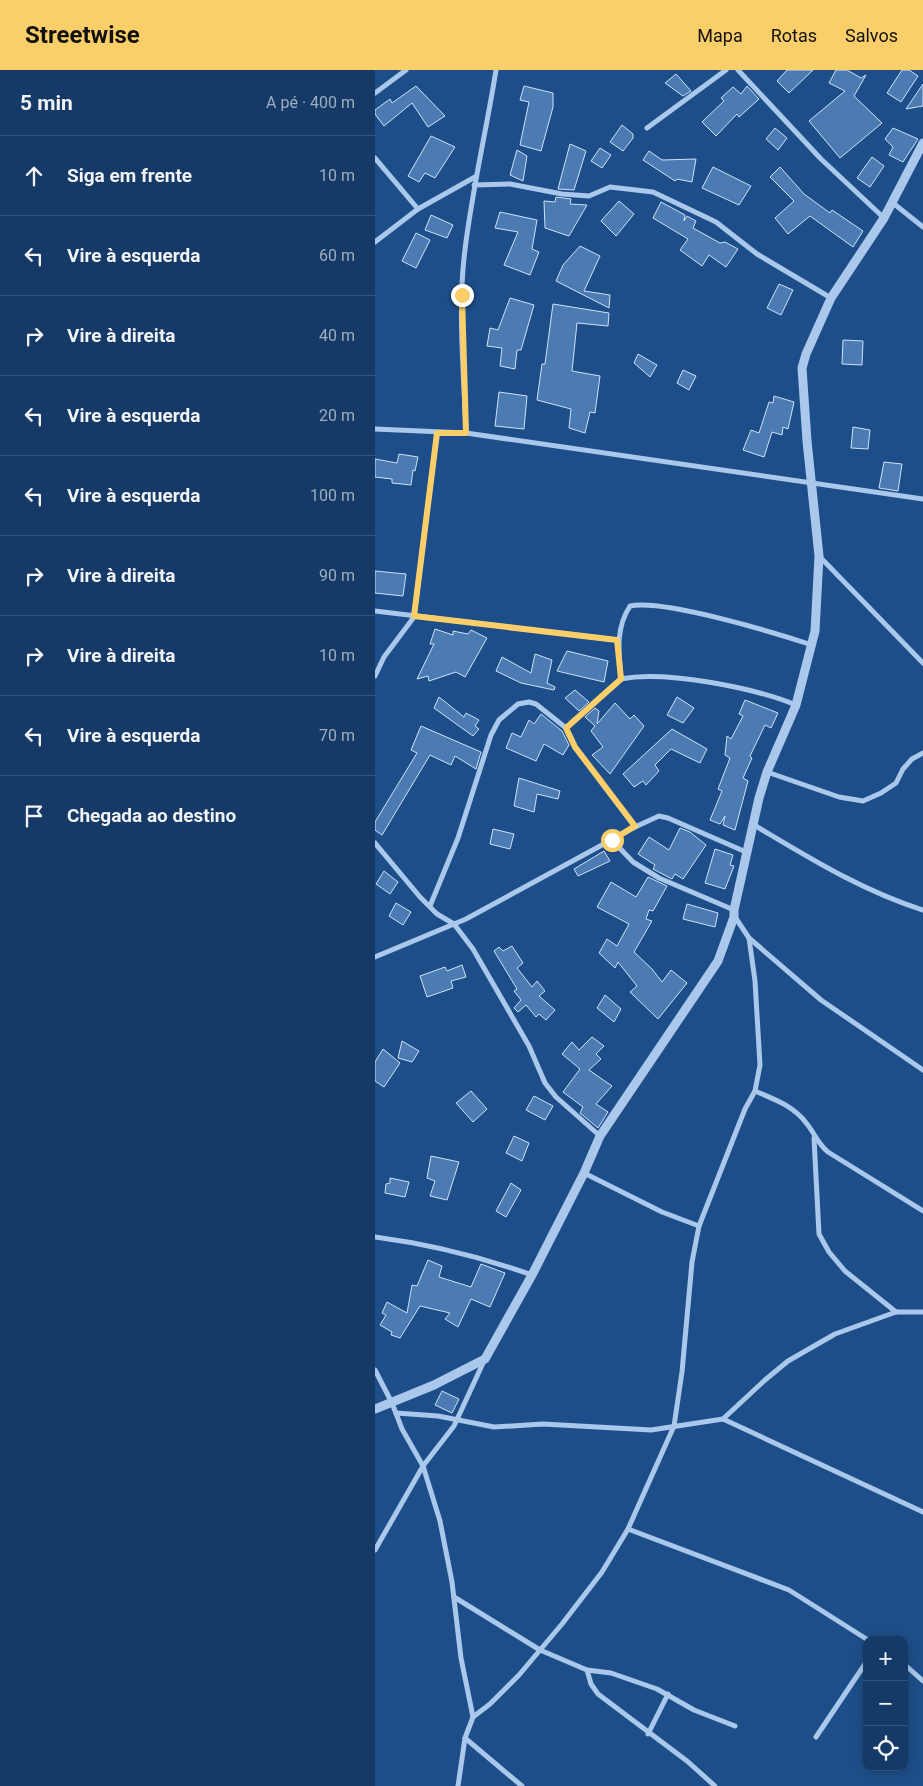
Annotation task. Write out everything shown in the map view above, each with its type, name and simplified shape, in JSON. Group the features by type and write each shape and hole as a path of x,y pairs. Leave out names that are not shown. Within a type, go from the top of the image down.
{"street":[{"path":"375,93 406,70"},
{"path":"466,433 462,295 475,177 485,139 496,70"},
{"path":"647,128 726,70"},
{"path":"738,70 821,159 884,218"},
{"path":"375,1550 423,1466 441,1446 457,1419 485,1359 532,1274 584,1173 600,1136 718,961 734,914 746,852 767,772 796,705 813,646 817,612 819,556 802,368 810,340 831,298 893,203 923,143"},
{"path":"375,158 418,209"},
{"path":"375,242 418,209 475,177"},
{"path":"474,185 510,184 562,194 589,196 610,187 653,192 715,222 757,254 831,298"},
{"path":"893,203 923,227"},
{"path":"375,428 437,433 466,433 923,499"},
{"path":"375,676 384,657 414,616 437,433"},
{"path":"819,556 923,663"},
{"path":"621,679 617,640 624,615 630,606 648,605 723,620 786,636 813,646"},
{"path":"375,611 617,640"},
{"path":"566,728 621,679 647,677 695,681 775,696 796,705"},
{"path":"430,906 458,838 491,735 499,720 517,704 529,702 536,704 566,728 575,747 635,826"},
{"path":"767,772 839,797 863,800 881,793 896,783 903,769 912,759 923,753"},
{"path":"375,956 454,924 635,826 659,816 746,852"},
{"path":"754,825 818,863 877,893 923,910"},
{"path":"612,840 633,862 659,878 734,914 749,938 821,1000 923,1070"},
{"path":"375,843 437,914 454,924 473,949 529,1046 545,1083 556,1097 600,1136"},
{"path":"458,1786 465,1738 473,1717 490,1704 540,1650 583,1599 618,1547 673,1426 682,1372 692,1262 699,1226 745,1109 755,1091 759,1064 755,981 749,938"},
{"path":"755,1091 793,1109 828,1152 923,1211"},
{"path":"814,1137 819,1234 829,1252 845,1270 896,1312"},
{"path":"584,1173 662,1212 699,1226"},
{"path":"375,1237 410,1242 485,1258 532,1274"},
{"path":"723,1419 788,1361 835,1334 896,1312 923,1312"},
{"path":"375,1409 434,1385 485,1359"},
{"path":"375,1370 392,1402 402,1429 423,1466 441,1521 454,1597 461,1658 473,1717"},
{"path":"396,1413 457,1419 494,1427 543,1424 651,1430 723,1419 923,1512"},
{"path":"627,1529 789,1590 863,1637"},
{"path":"454,1597 540,1650 587,1670 611,1673 668,1694 694,1710 735,1726"},
{"path":"815,1736 863,1667"},
{"path":"908,1668 923,1681"},
{"path":"587,1670 591,1684 598,1694 648,1734 687,1761 715,1786"},
{"path":"648,1734 668,1694"},
{"path":"465,1738 522,1786"}],"building":[{"path":"787,70 813,70 789,93 777,81"},
{"path":"836,70 847,70 861,78 866,75 854,96 882,123 840,158 809,121 845,91 829,83"},
{"path":"902,70 909,70 918,76 901,102 887,93"},
{"path":"676,74 691,91 683,96 665,83"},
{"path":"923,84 923,106 906,109"},
{"path":"416,86 445,116 428,127 412,103 384,126 375,114 375,110 390,99 392,103"},
{"path":"524,86 553,93 553,107 541,151 520,145 529,102 520,100"},
{"path":"747,86 759,99 739,117 737,114 716,136 702,122 724,101 721,98 733,87 741,94"},
{"path":"622,125 633,134 633,138 623,151 610,142"},
{"path":"775,128 787,138 778,150 766,139"},
{"path":"893,128 918,139 903,162 889,155 893,147 885,139"},
{"path":"431,136 455,147 435,178 425,173 419,182 408,176"},
{"path":"570,144 586,151 574,190 558,189"},
{"path":"600,148 611,155 602,168 591,161"},
{"path":"517,150 527,156 523,181 510,175"},
{"path":"649,151 662,160 696,159 692,182 677,179 675,181 643,160"},
{"path":"872,157 884,166 870,187 857,178"},
{"path":"713,167 751,186 739,205 702,188"},
{"path":"780,167 804,194 830,213 832,210 863,231 853,247 810,216 788,234 775,218 794,201 770,177"},
{"path":"556,197 571,199 570,204 587,205 569,236 545,228 544,201 555,202"},
{"path":"619,201 634,214 616,236 601,221"},
{"path":"661,202 685,215 684,221 687,216 696,221 693,228 720,243 725,242 738,249 726,267 709,255 702,266 680,250 688,239 653,218"},
{"path":"500,212 537,220 532,249 539,252 530,275 504,265 518,232 495,228"},
{"path":"431,215 453,225 447,238 425,230"},
{"path":"416,233 430,240 416,268 402,261"},
{"path":"580,246 600,256 584,291 610,295 609,308 556,281 563,265"},
{"path":"779,284 793,290 781,315 767,308"},
{"path":"510,298 534,305 521,350 517,350 515,369 500,366 502,348 487,346 490,328 498,330"},
{"path":"553,304 609,313 608,326 577,323 572,371 600,376 595,413 590,412 585,433 569,428 571,409 537,400 542,364 545,364"},
{"path":"843,340 863,341 862,365 842,364"},
{"path":"638,354 657,365 650,377 634,363"},
{"path":"683,370 696,376 689,390 677,383"},
{"path":"499,392 527,396 524,429 495,426"},
{"path":"774,396 794,402 788,429 783,427 782,435 772,432 764,457 743,450 751,430 759,433 769,402 773,403"},
{"path":"853,427 870,430 868,449 851,448"},
{"path":"399,454 418,457 415,471 413,470 411,485 392,483 392,479 375,477 375,459 397,463"},
{"path":"884,462 902,464 898,491 879,488"},
{"path":"375,571 406,574 403,596 375,593"},
{"path":"435,629 453,635 453,631 468,634 471,630 487,638 465,677 456,672 429,681 428,676 417,679 434,644 430,644"},
{"path":"567,651 608,661 604,682 557,671"},
{"path":"535,654 552,660 547,683 555,687 554,690 521,683 496,671 502,657 531,673"},
{"path":"575,690 589,702 579,711 565,698"},
{"path":"439,697 464,717 466,713 479,720 475,726 479,729 473,736 434,708"},
{"path":"677,697 694,708 683,723 667,715"},
{"path":"745,700 778,713 771,728 765,725 750,756 752,758 743,778 748,781 735,830 723,825 725,816 720,824 710,820 722,791 718,789 730,758 725,755 727,736 731,739 743,716 739,714"},
{"path":"615,703 630,719 634,715 644,726 610,774 592,755 603,747 591,731 595,726 585,717 595,708 599,711 597,724"},
{"path":"541,714 562,731 569,745 563,755 544,744 536,761 506,748 512,733 521,737 529,720 534,724"},
{"path":"421,726 481,752 476,769 455,756 451,765 430,755 382,835 375,830 375,822 417,753 411,750"},
{"path":"672,729 707,749 700,763 671,749 655,765 659,771 646,785 643,781 634,787 623,774"},
{"path":"519,778 560,791 558,799 537,794 534,812 514,806"},
{"path":"680,828 690,832 706,845 683,879 675,874 672,879 653,869 655,865 638,854 649,837 669,850"},
{"path":"493,829 514,834 510,849 490,844"},
{"path":"715,849 733,855 730,865 734,866 725,889 705,883"},
{"path":"604,851 610,861 578,876 574,869"},
{"path":"384,871 398,882 390,894 376,884"},
{"path":"648,877 667,886 653,911 649,910 646,919 652,921 634,952 652,969 662,982 671,970 687,983 658,1019 630,992 637,986 618,962 615,968 599,953 607,939 617,946 629,924 597,907 611,882 636,897"},
{"path":"396,903 411,912 403,925 389,916"},
{"path":"687,904 718,913 715,927 683,919"},
{"path":"512,946 523,963 517,968 532,987 537,981 545,991 539,996 555,1010 546,1020 539,1014 536,1017 526,1005 518,1012 514,1008 521,1000 514,991 517,989 494,951 499,947 503,951"},
{"path":"462,965 466,977 451,981 453,988 427,997 420,976 445,967 447,971"},
{"path":"605,995 621,1009 614,1022 597,1008"},
{"path":"592,1037 604,1046 596,1054 601,1059 589,1070 612,1086 596,1104 608,1112 598,1128 580,1113 583,1107 563,1092 580,1069 562,1054 572,1042 579,1050"},
{"path":"402,1041 419,1051 412,1062 398,1058"},
{"path":"383,1049 400,1063 384,1087 375,1081 375,1062"},
{"path":"471,1091 487,1109 473,1122 456,1103"},
{"path":"534,1096 553,1106 545,1120 526,1110"},
{"path":"514,1136 529,1143 522,1161 506,1153"},
{"path":"431,1156 459,1162 447,1200 430,1196 435,1181 427,1178"},
{"path":"390,1178 409,1182 405,1197 385,1193 386,1184 390,1183"},
{"path":"511,1183 521,1190 506,1217 496,1211"},
{"path":"428,1260 442,1266 439,1277 471,1287 481,1264 505,1273 490,1307 471,1299 458,1327 445,1319 450,1313 420,1306 400,1338 391,1335 392,1332 380,1325 386,1315 382,1313 387,1302 407,1313 412,1285 417,1286"},
{"path":"442,1391 459,1399 452,1413 435,1405"}],"route":[{"path":"462,295 466,433 437,433 414,616 617,640 621,679 566,728 575,747 635,826 612,840"}]}
